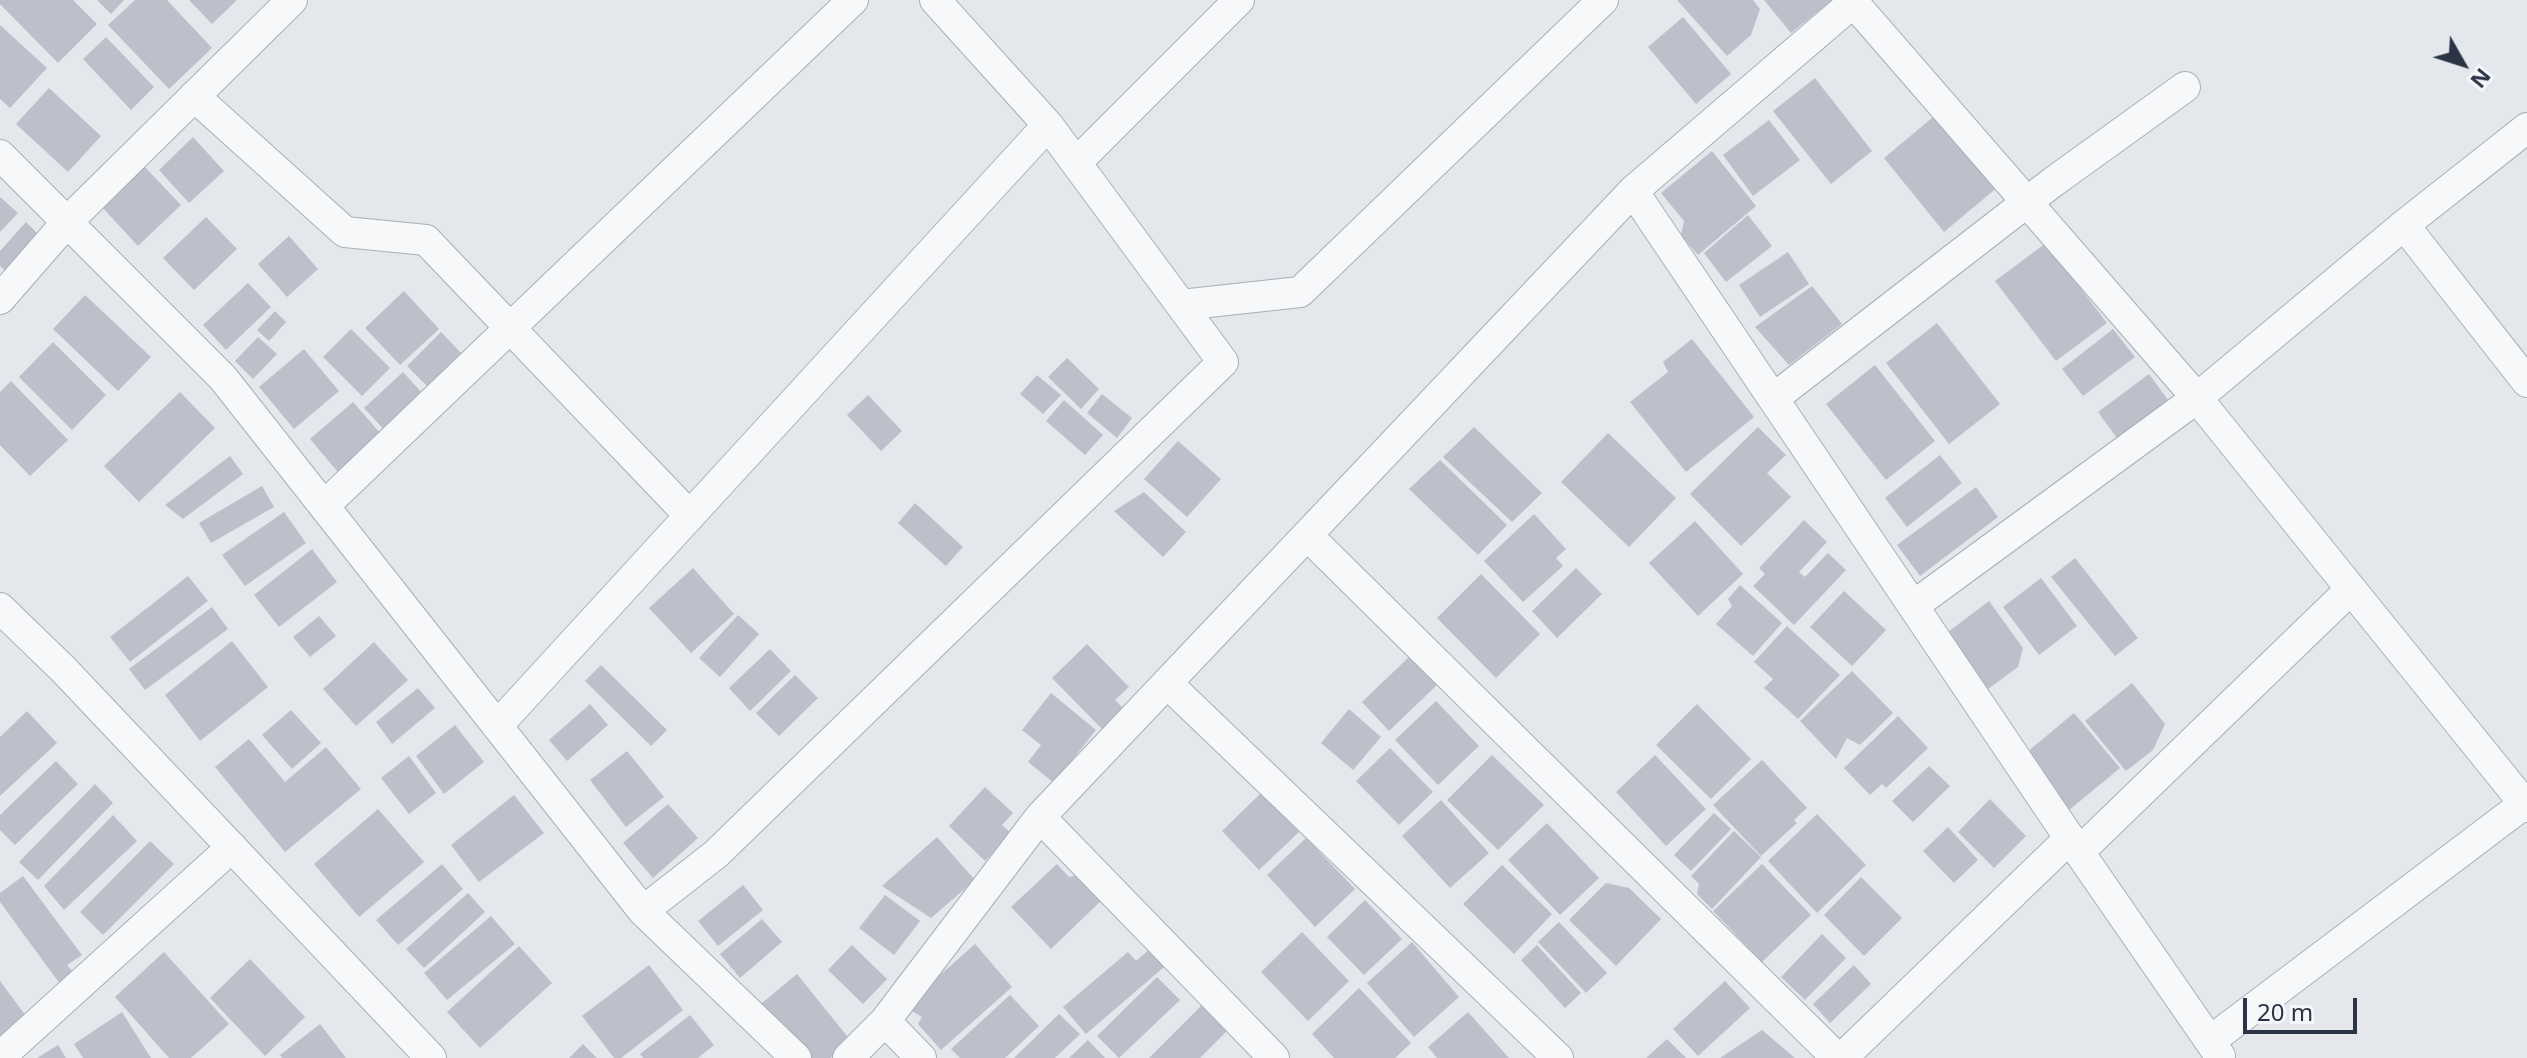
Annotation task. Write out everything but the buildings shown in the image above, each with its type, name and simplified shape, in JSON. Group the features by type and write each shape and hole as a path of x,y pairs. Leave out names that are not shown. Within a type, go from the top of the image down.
{"street":[{"path":"0,299 67,222 292,0"},
{"path":"324,506 853,0"},
{"path":"643,911 716,854 1223,362 1048,125 935,0"},
{"path":"1076,163 1239,0"},
{"path":"1181,305 1300,292 1603,0"},
{"path":"848,1058 885,1021 1040,817 1633,191 1854,1 2197,398 2526,806 2216,1050 1633,191"},
{"path":"1774,398 2185,87"},
{"path":"194,96 345,232 426,240 690,516"},
{"path":"497,726 1048,125"},
{"path":"1913,606 2197,398 2404,225 2527,128"},
{"path":"0,155 223,378 643,911 796,1058"},
{"path":"2404,225 2527,382"},
{"path":"1307,535 1840,1058 2351,589"},
{"path":"0,608 64,670 427,1057"},
{"path":"1167,683 1558,1058"},
{"path":"1040,817 1274,1058"},
{"path":"0,1057 232,847"},
{"path":"885,1021 921,1058"}]}
